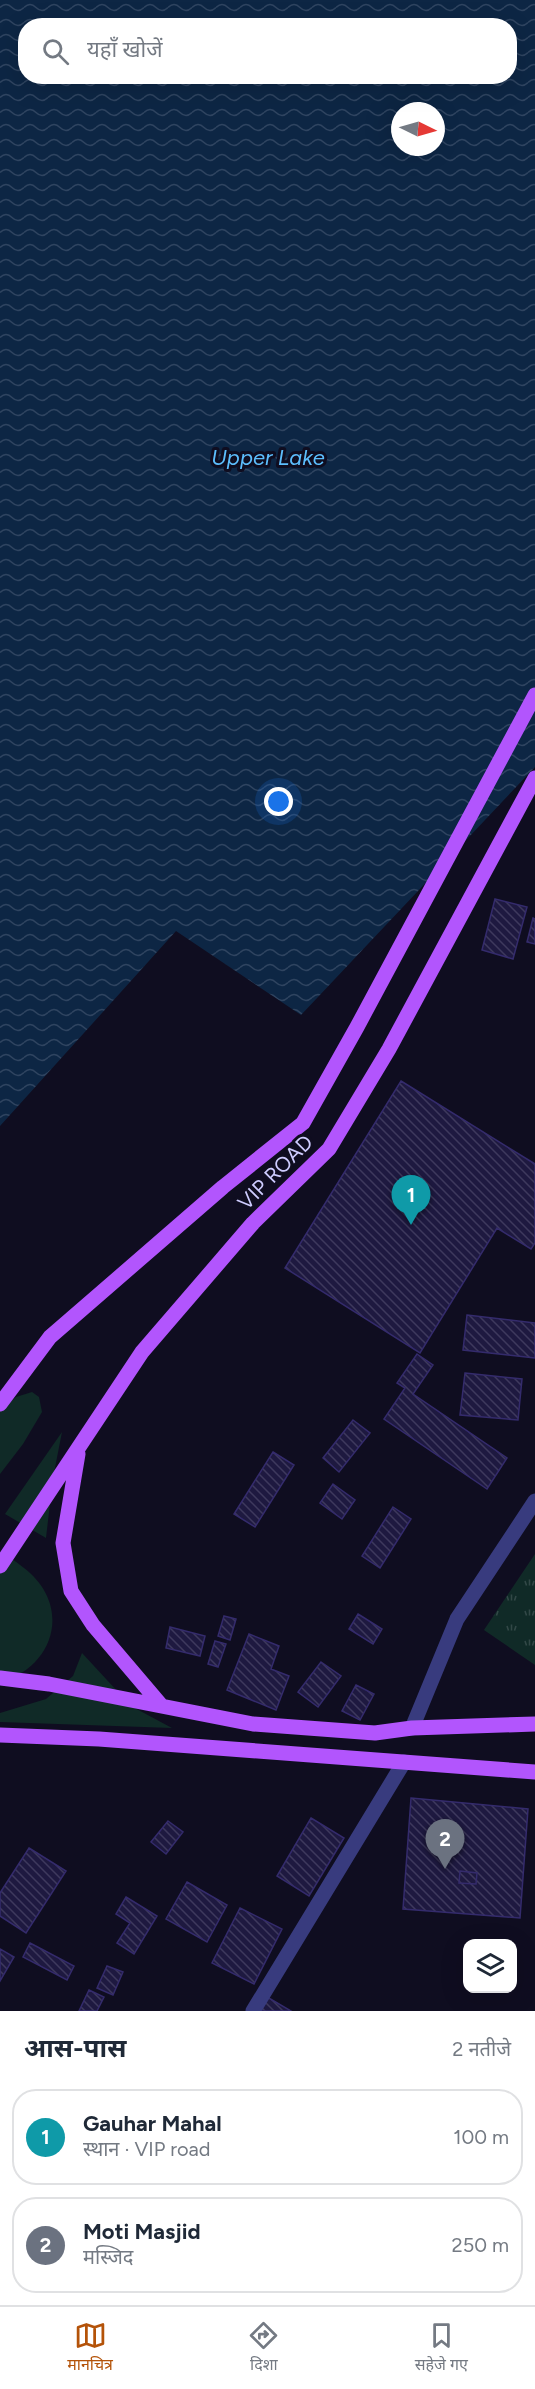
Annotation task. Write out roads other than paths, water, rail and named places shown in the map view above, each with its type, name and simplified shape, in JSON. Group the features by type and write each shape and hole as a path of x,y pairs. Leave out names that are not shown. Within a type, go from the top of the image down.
{"main road":[{"name":"VIP ROAD","path":"0,1404 50,1337 223,1187 303,1123 535,695"},
{"name":"VIP ROAD","path":"0,1566 142,1352 253,1223 329,1149 389,1049 535,778"},
{"path":"79,1448 63,1543 71,1591 93,1625 161,1705"},
{"path":"0,1678 49,1684 253,1725 375,1733 412,1728 535,1724"},
{"path":"0,1735 99,1739 535,1772"}],"street":[{"path":"412,1728 457,1619 535,1501"},
{"path":"254,2011 404,1762"}],"water":[{"name":"Upper Lake","path":"0,0 535,0 535,767 301,1015 176,931 0,1126"}],"place":[{"name":"Gauhar Mahal","path":"411,1225"},
{"name":"Moti Masjid","path":"445,1869"}]}
